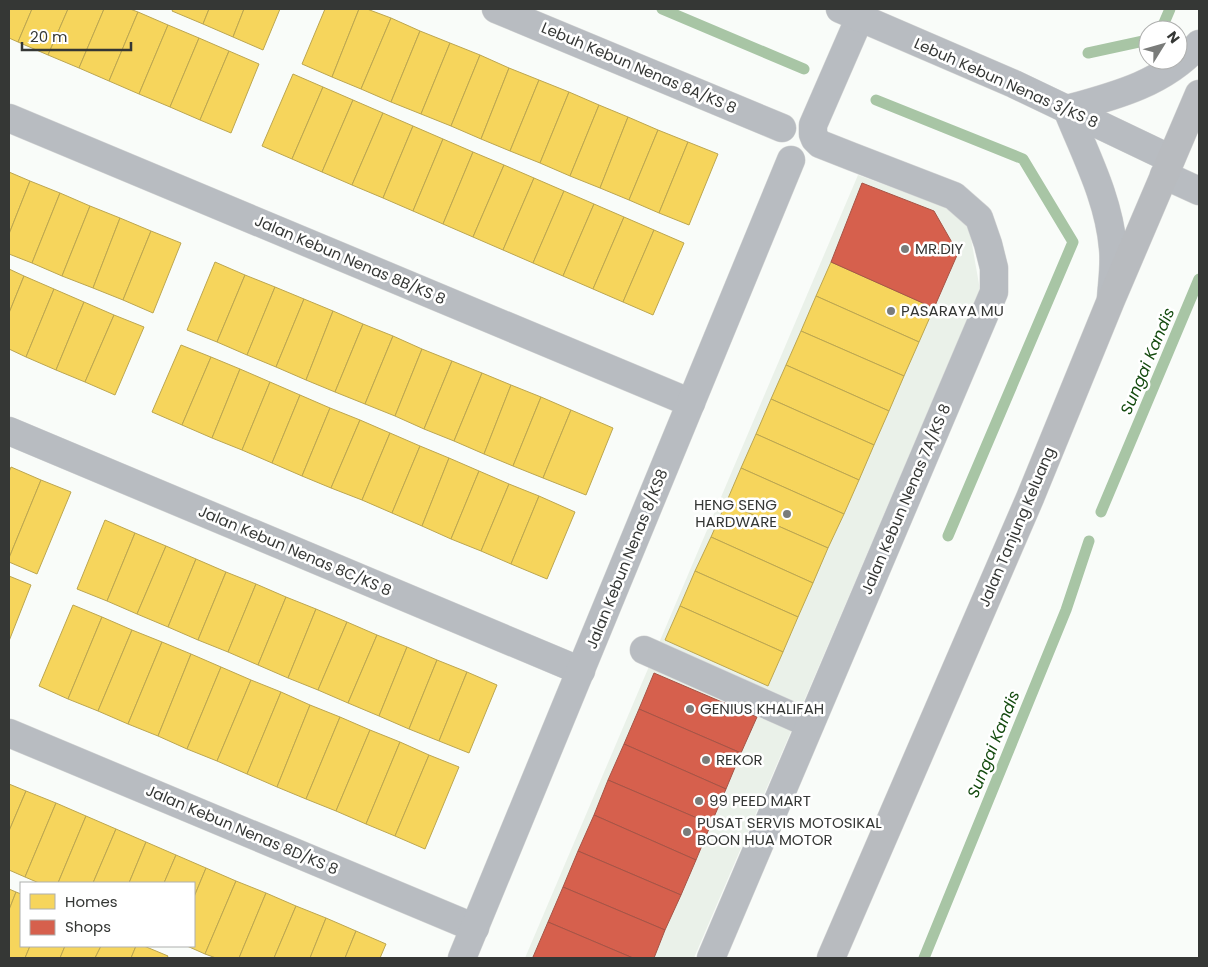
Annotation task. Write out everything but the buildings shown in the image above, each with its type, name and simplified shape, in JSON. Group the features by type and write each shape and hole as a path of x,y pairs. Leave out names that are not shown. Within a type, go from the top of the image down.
{"main road":[{"name":"Jalan Tanjung Keluang","path":"832,958 1030,498 1111,300 1199,94"}],"street":[{"name":"Lebuh Kebun Nenas 8A/KS 8","path":"496,9 782,128"},
{"name":"Lebuh Kebun Nenas 3/KS 8","path":"850,13 1014,84 1067,110 1168,167 1199,191"},
{"name":"Jalan Kebun Nenas 7A/KS 8","path":"711,958 994,292 994,268 979,218 954,196 853,158 820,144 815,139 813,125 850,13"},
{"path":"1111,300 1113,249 1109,223 1099,188 1067,110 1116,95 1159,77 1189,56 1199,44"},
{"name":"Jalan Kebun Nenas 8B/KS 8","path":"9,118 691,403"},
{"name":"Jalan Kebun Nenas 8/KS8","path":"462,958 791,160"},
{"name":"Jalan Kebun Nenas 8C/KS 8","path":"9,431 581,671"},
{"path":"644,650 810,724"},
{"name":"Jalan Kebun Nenas 8D/KS 8","path":"9,733 475,928"}],"shaded area":[{"path":"858,175 951,209 969,227 980,290 694,958 525,958"}],"waterway":[{"path":"662,9 804,69"},
{"path":"1165,20 1170,9"},
{"path":"1088,53 1138,42"},
{"path":"876,100 1023,159 1073,242 948,536"},
{"name":"Sungai Kandis","path":"1101,512 1199,279"},
{"name":"Sungai Kandis","path":"924,958 1066,610 1089,541"}],"place":[{"name":"MR.DIY","path":"905,249"},
{"name":"PASARAYA MU","path":"891,311"},
{"name":"HENG SENG HARDWARE","path":"787,514"},
{"name":"GENIUS KHALIFAH","path":"690,709"},
{"name":"REKOR","path":"706,760"},
{"name":"99 PEED MART","path":"699,801"},
{"name":"PUSAT SERVIS MOTOSIKAL BOON HUA MOTOR","path":"687,832"}]}
